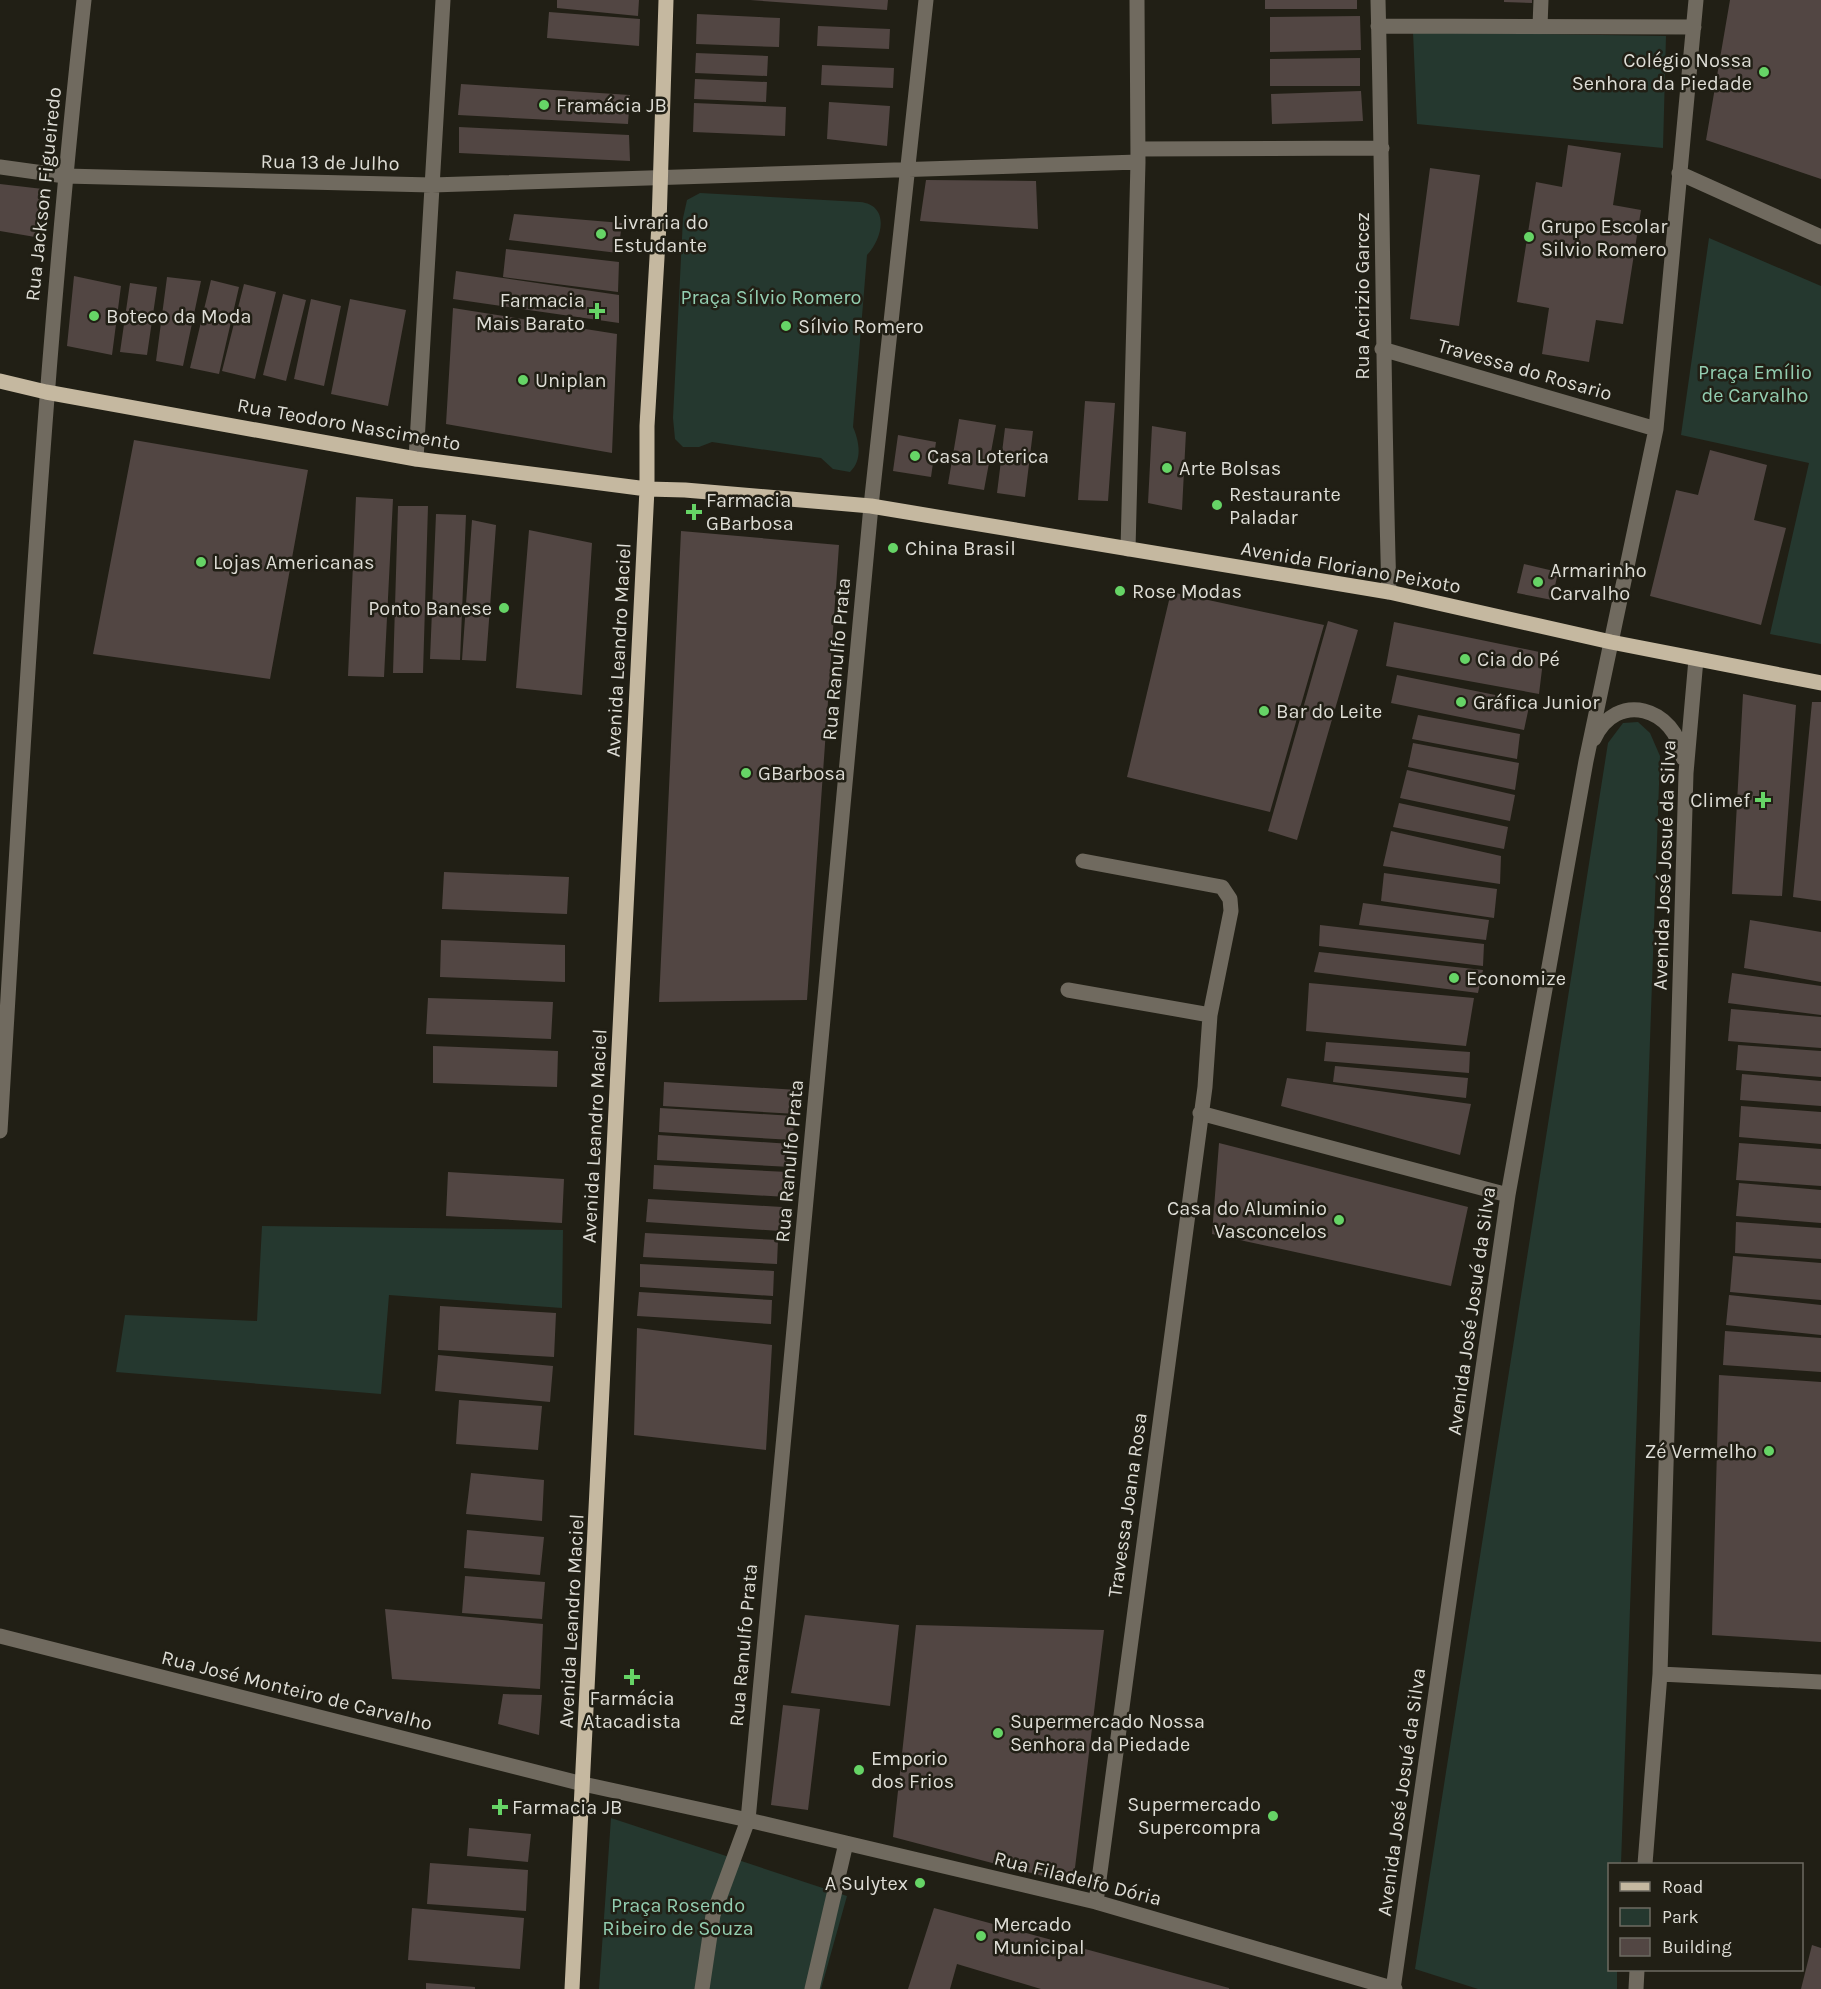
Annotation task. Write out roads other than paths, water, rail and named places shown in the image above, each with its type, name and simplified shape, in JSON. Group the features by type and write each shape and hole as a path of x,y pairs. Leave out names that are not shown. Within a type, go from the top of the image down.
{"main road":[{"path":"666,0 647,426 647,489 685,490 871,506"},
{"name":"Rua Teodoro Nascimento","path":"0,381 46,392 416,459 647,489"},
{"name":"Avenida Leandro Maciel","path":"584,1784 647,489"},
{"name":"Avenida Floriano Peixoto","path":"871,506 1389,592 1611,642 1821,683"},
{"path":"572,1989 584,1784"}],"street":[{"name":"Rua Jackson Figueiredo","path":"0,1131 46,392 65,176 84,0"},
{"path":"416,459 443,0"},
{"path":"871,506 926,0"},
{"path":"1128,549 1138,155 1137,0"},
{"name":"Rua Acrizio Garcez","path":"1378,0 1382,148 1382,349 1389,592"},
{"path":"1540,26 1541,0"},
{"name":"Avenida José Josué da Silva","path":"1394,1989 1508,1195 1586,761 1656,429 1696,0"},
{"path":"1378,26 1694,27"},
{"path":"659,178 909,170 1138,155 1382,148"},
{"name":"Rua 13 de Julho","path":"0,167 65,176 432,185 659,178"},
{"path":"1679,173 1821,237"},
{"name":"Travessa do Rosario","path":"1382,349 1656,429"},
{"name":"Rua Ranulfo Prata","path":"702,1989 713,1915 748,1820 871,506"},
{"name":"Avenida José Josué da Silva","path":"1645,1863 1660,1674 1686,773 1696,659"},
{"path":"1586,761 1602,725 1623,712 1636,710 1654,714 1669,723 1682,745 1686,773"},
{"name":"Travessa Joana Rosa","path":"1083,861 1195,880 1222,887 1227,891 1232,911 1210,1015 1200,1113 1096,1902"},
{"path":"1068,990 1210,1015"},
{"path":"1200,1113 1508,1195"},
{"name":"Rua José Monteiro de Carvalho","path":"0,1636 584,1784"},
{"path":"1660,1674 1821,1682"},
{"path":"584,1784 748,1820"},
{"name":"Rua Filadelfo Dória","path":"748,1820 1096,1902 1394,1989"},
{"path":"812,1989 846,1843"},
{"path":"1636,1989 1637,1971"}],"place":[{"name":"Colégio Nossa Senhora da Piedade","path":"1764,72"},
{"name":"Framácia JB","path":"544,105"},
{"name":"Livraria do Estudante","path":"601,234"},
{"name":"Grupo Escolar Silvio Romero","path":"1529,237"},
{"name":"Farmacia Mais Barato","path":"597,311"},
{"name":"Boteco da Moda","path":"94,316"},
{"name":"Sílvio Romero","path":"786,326"},
{"name":"Uniplan","path":"523,380"},
{"name":"Casa Loterica","path":"915,456"},
{"name":"Arte Bolsas","path":"1167,468"},
{"name":"Restaurante Paladar","path":"1217,505"},
{"name":"Farmacia GBarbosa","path":"694,512"},
{"name":"China Brasil","path":"893,548"},
{"name":"Lojas Americanas","path":"201,562"},
{"name":"Armarinho Carvalho","path":"1538,582"},
{"name":"Rose Modas","path":"1120,591"},
{"name":"Ponto Banese","path":"504,608"},
{"name":"Cia do Pé","path":"1465,659"},
{"name":"Gráfica Junior","path":"1461,702"},
{"name":"Bar do Leite","path":"1264,711"},
{"name":"GBarbosa","path":"746,773"},
{"name":"Climef","path":"1763,800"},
{"name":"Economize","path":"1454,978"},
{"name":"Casa do Aluminio Vasconcelos","path":"1339,1220"},
{"name":"Zé Vermelho","path":"1769,1451"},
{"name":"Farmácia Atacadista","path":"632,1677"},
{"name":"Supermercado Nossa Senhora da Piedade","path":"998,1733"},
{"name":"Emporio dos Frios","path":"859,1770"},
{"name":"Farmacia JB","path":"500,1807"},
{"name":"Supermercado Supercompra","path":"1273,1816"},
{"name":"A Sulytex","path":"920,1883"},
{"name":"Mercado Municipal","path":"981,1936"}],"park label":[{"name":"Praça Sílvio Romero","path":"771,297"},
{"name":"Praça Emílio de Carvalho","path":"1755,384"},
{"name":"Praça Rosendo Ribeiro de Souza","path":"678,1916"}]}
